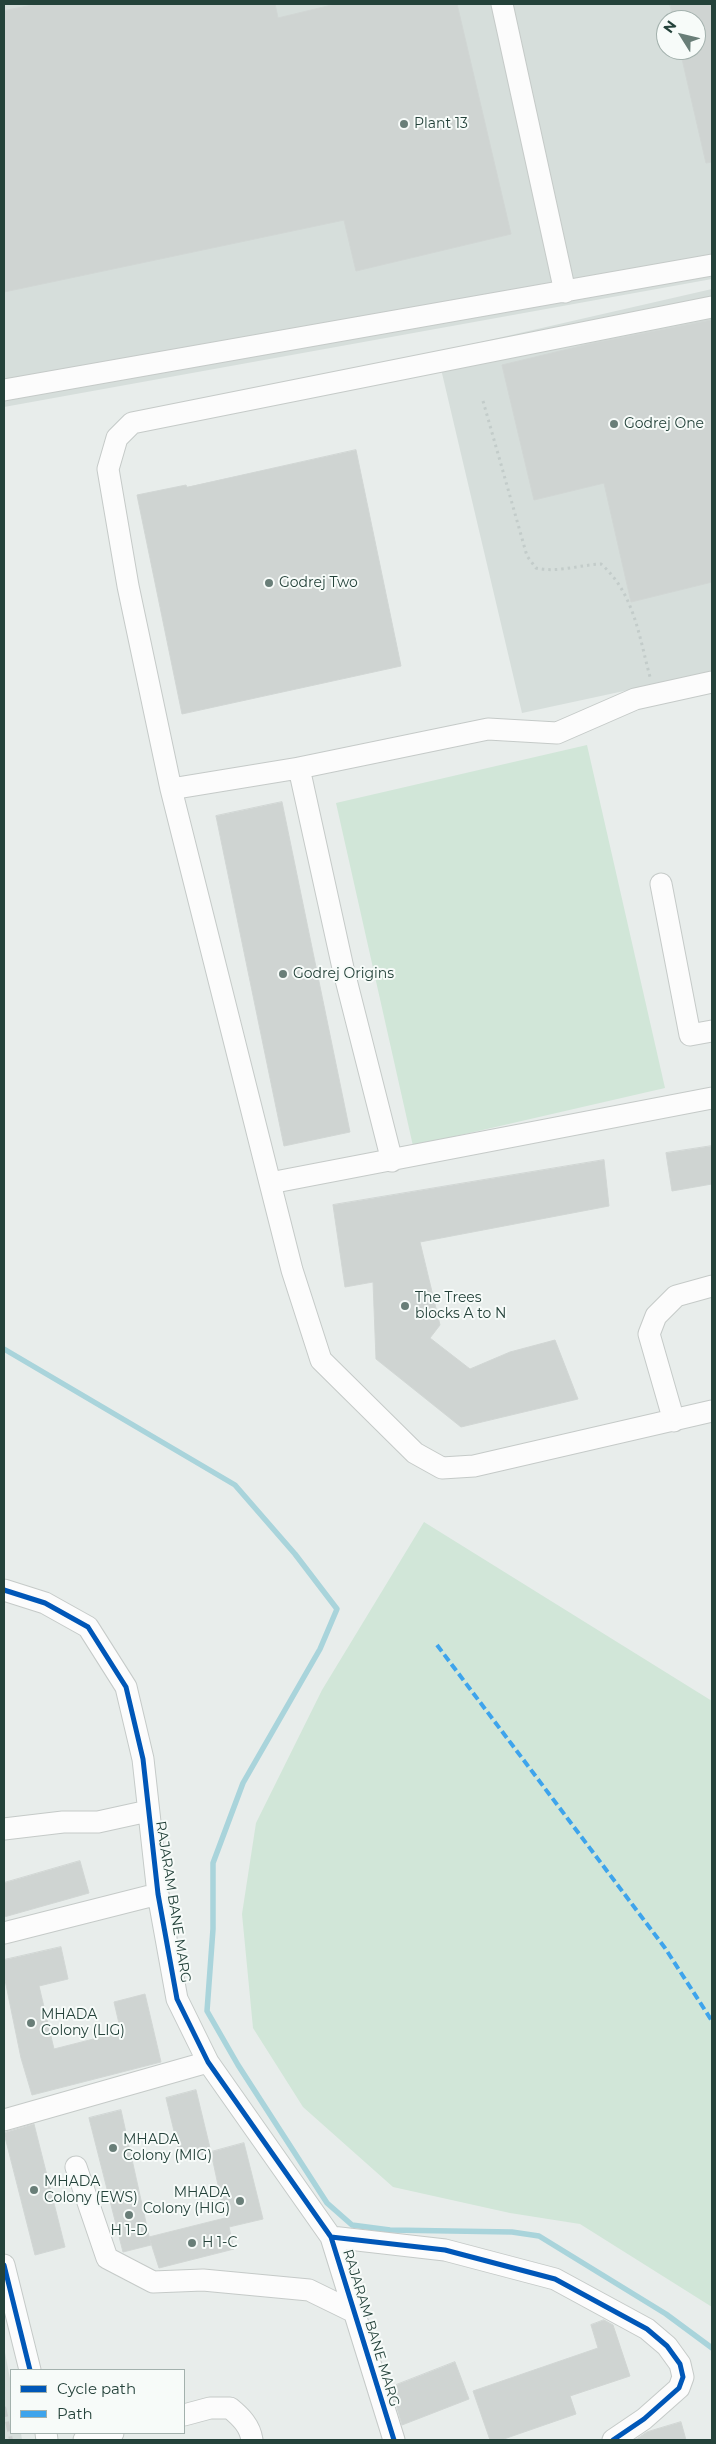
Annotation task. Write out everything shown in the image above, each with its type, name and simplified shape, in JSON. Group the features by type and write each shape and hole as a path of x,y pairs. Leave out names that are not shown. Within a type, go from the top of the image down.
{"street":[{"path":"502,4 565,292"},
{"path":"4,390 565,292 712,264"},
{"path":"712,307 132,423 117,438 108,469 128,586 171,789 292,1270 320,1360 415,1453 442,1468 474,1466 712,1411"},
{"path":"171,789 299,768 488,729 558,733 634,699 712,682"},
{"path":"299,768 343,968 392,1160"},
{"path":"661,884 690,1034 712,1031"},
{"path":"270,1183 712,1098"},
{"path":"674,1421 649,1334 656,1316 676,1296 712,1286"},
{"name":"RAJARAM BANE MARG","path":"4,1590 45,1603 88,1627 126,1688 143,1759 158,1894 177,1999 208,2062 331,2237 394,2440"},
{"path":"4,1829 63,1822 98,1822 148,1812"},
{"path":"4,1933 158,1894"},
{"path":"4,2120 208,2062"},
{"path":"76,2167 107,2258 153,2282 203,2280 309,2290 354,2312"},
{"path":"331,2237 445,2250 555,2279 647,2329 671,2352 680,2364 683,2377 679,2388 644,2419 613,2440"},
{"path":"4,2265 30,2369"},
{"path":"185,2415 210,2408 230,2408 243,2419 251,2433 252,2440"},
{"path":"84,2440 109,2434"}],"path":[{"path":"483,402 527,556 536,568 550,571 579,565 601,564 615,576 632,609 654,695"}],"shaded area":[{"path":"4,4 712,4 712,279 4,407"},
{"name":"Godrej One","path":"712,289 712,672 522,713 437,352"},
{"path":"4,2347 10,2379 10,2434 21,2434 22,2440 4,2440"}],"green space":[{"path":"587,745 665,1088 413,1146 336,803"},
{"path":"424,1522 712,1701 712,2307 580,2224 510,2213 393,2187 303,2107 253,2028 242,1914 256,1823 322,1690"}],"building":[{"path":"38,4 275,4 278,18 336,4 457,4 511,234 356,271 344,220 4,292 4,11"},
{"path":"670,4 712,4 712,162 706,163 682,60 706,60 706,10 672,10"},
{"name":"Godrej One","path":"712,320 712,582 631,602 604,483 534,500 502,365 589,344"},
{"name":"Godrej Two","path":"356,450 401,666 182,714 137,495 186,485 187,487"},
{"name":"Godrej Origins","path":"282,802 350,1132 284,1146 216,816"},
{"path":"712,1146 712,1184 672,1191 666,1153"},
{"name":"The Trees blocks A to N","path":"604,1160 609,1206 420,1242 440,1325 430,1338 470,1369 510,1352 555,1340 578,1399 461,1427 376,1359 373,1282 345,1287 333,1205"},
{"path":"80,1861 89,1893 4,1917 4,1883"},
{"name":"MHADA Colony (LIG)","path":"61,1947 68,1979 39,1986 54,2049 121,2032 114,2002 145,1994 161,2062 32,2095 21,2058 4,1975 4,1960"},
{"name":"MHADA Colony (MIG)","path":"196,2090 211,2152 181,2160 166,2098"},
{"path":"121,2110 151,2245 123,2252 89,2118"},
{"name":"MHADA Colony (EWS)","path":"34,2124 65,2247 35,2255 4,2133"},
{"name":"MHADA Colony (HIG)","path":"244,2143 263,2219 229,2227 234,2249 159,2268 149,2237 225,2218 211,2152"},
{"path":"604,2320 613,2325 630,2376 570,2396 576,2414 501,2440 490,2440 473,2391 598,2348 591,2325"},
{"path":"455,2362 469,2399 402,2425 391,2387"},
{"path":"681,2422 686,2440 635,2440 647,2432"}],"waterway":[{"path":"4,1349 235,1485 295,1554 337,1609 320,1649 243,1783 213,1863 213,1929 207,2011 238,2065 327,2203 352,2225 390,2230 512,2232 539,2236 666,2314 712,2348"}],"railway":[{"path":"4,2407 11,2440"}],"marked path":[{"path":"437,1645 665,1948 712,2021"}],"cycle path":[{"path":"4,1590 45,1603 88,1627 126,1687 143,1759 158,1894 177,1999 208,2062 331,2237 394,2440"},
{"path":"331,2237 445,2250 555,2279 647,2329 667,2346 680,2364 683,2377 679,2388 644,2419 613,2440"},
{"path":"4,2265 30,2369"}],"place":[{"name":"Plant 13","path":"404,124"},
{"name":"Godrej One","path":"614,424"},
{"name":"Godrej Two","path":"269,583"},
{"name":"Godrej Origins","path":"283,974"},
{"name":"The Trees blocks A to N","path":"405,1306"},
{"name":"MHADA Colony (LIG)","path":"31,2023"},
{"name":"MHADA Colony (MIG)","path":"113,2148"},
{"name":"MHADA Colony (EWS)","path":"34,2190"},
{"name":"MHADA Colony (HIG)","path":"240,2201"},
{"name":"H 1-D","path":"129,2215"},
{"name":"H 1-C","path":"192,2243"}]}
